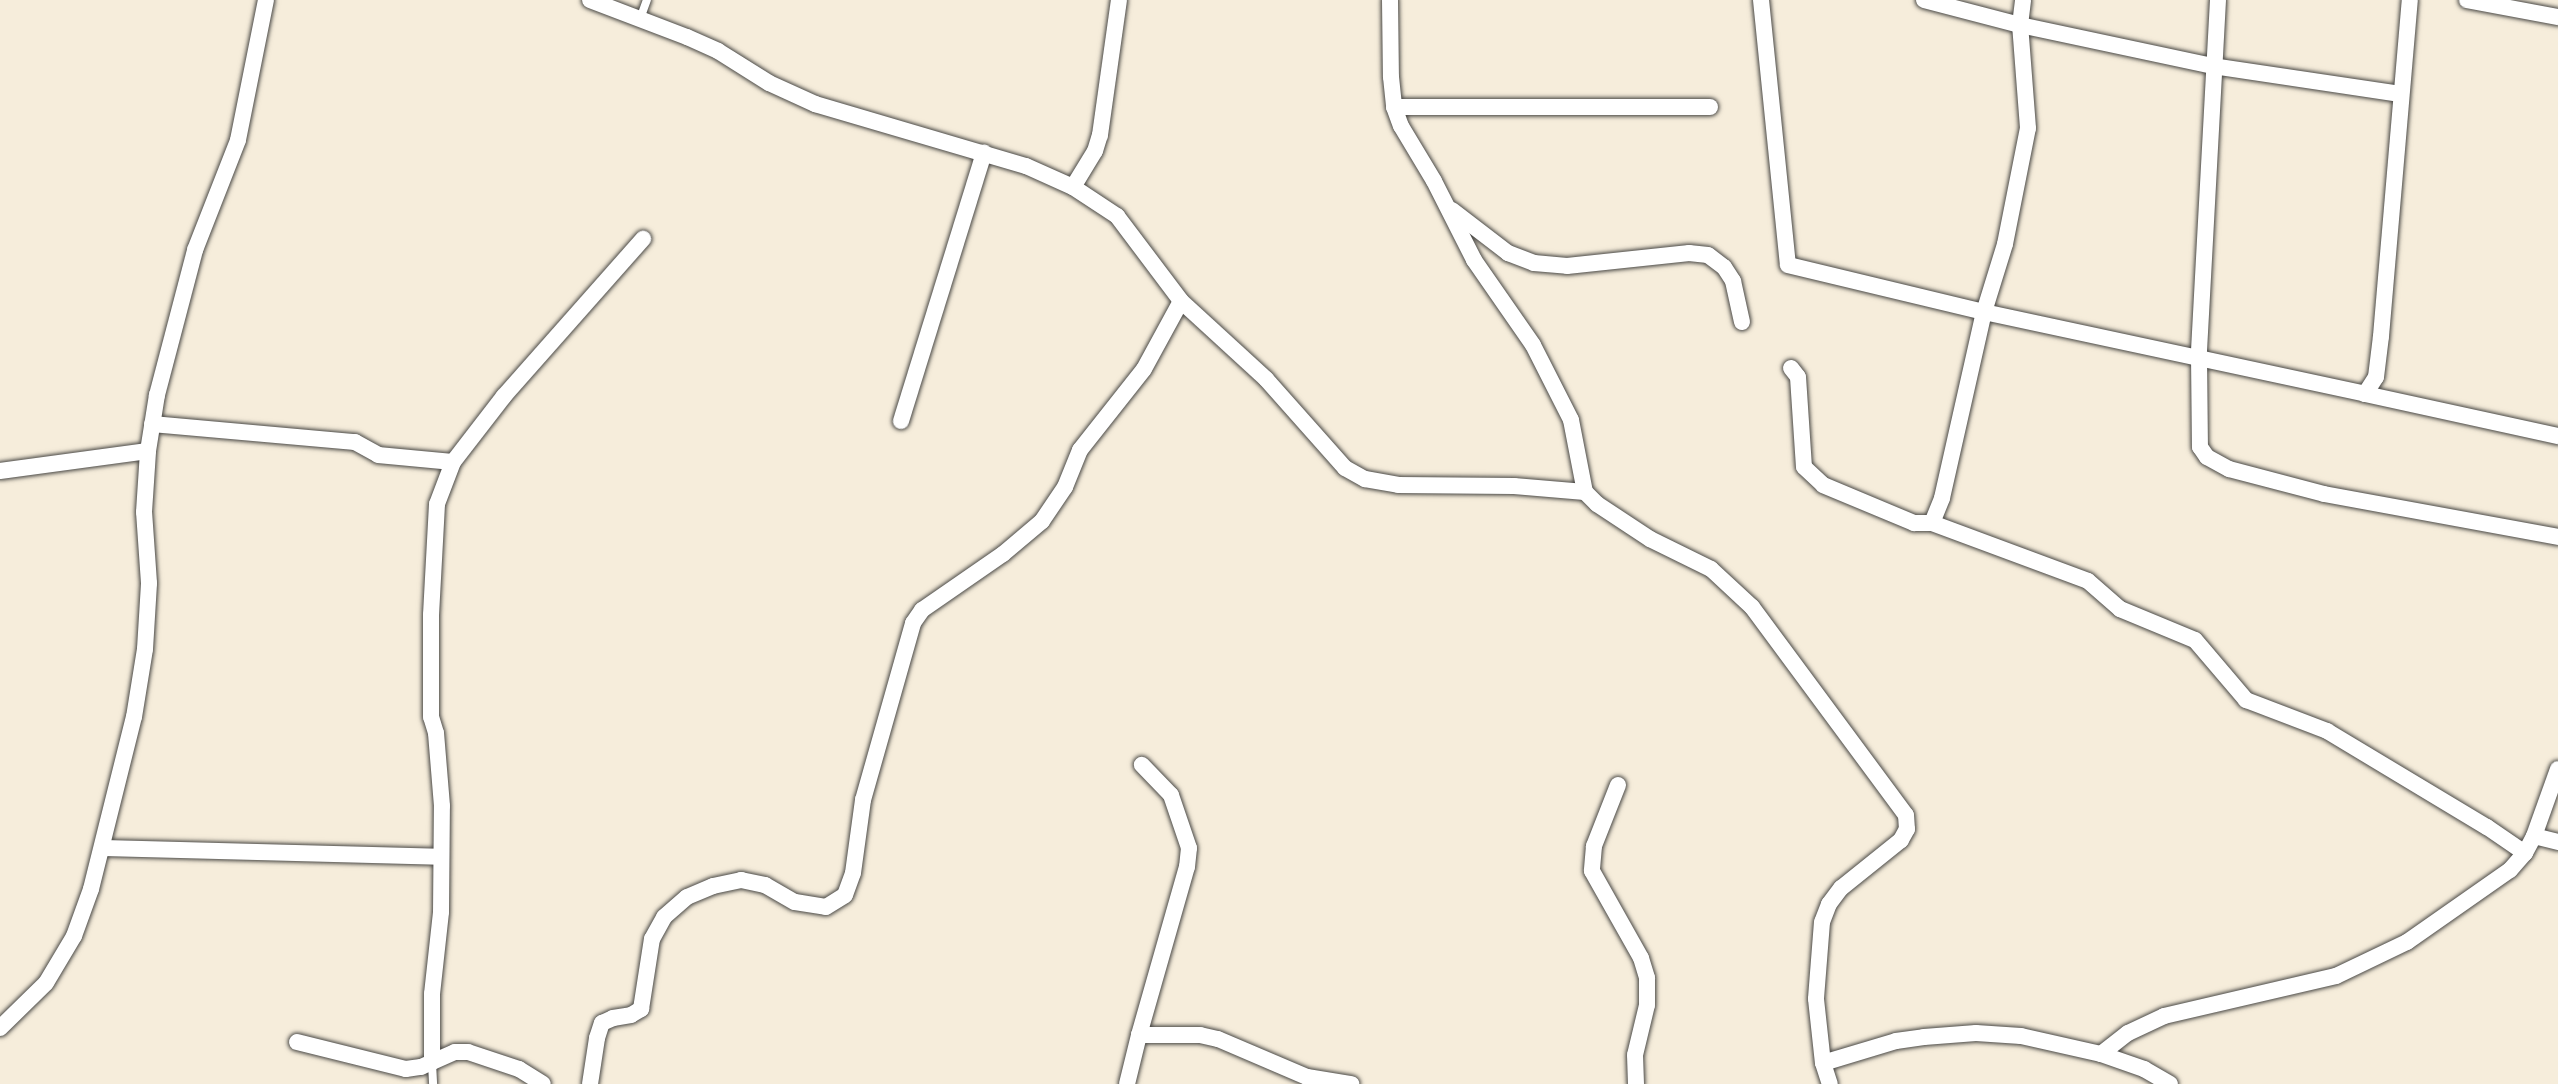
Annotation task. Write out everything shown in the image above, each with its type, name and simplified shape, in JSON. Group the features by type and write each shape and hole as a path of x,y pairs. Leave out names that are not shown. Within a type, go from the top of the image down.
{"street":[{"path":"0,1028 46,983 74,936 102,848 134,717 145,649 149,583 144,512 152,424 195,250 238,140 266,0"},
{"path":"590,0 718,51 769,83 815,104 985,153 1073,187 1117,216 1181,301 1266,379 1345,468 1365,479 1398,485 1514,486 1585,492"},
{"path":"1073,187 1095,151 1100,135 1119,0"},
{"path":"1390,0 1394,107 1401,126 1474,260 1533,345 1571,420 1585,492 1597,505 1650,539 1711,569 1752,607 1906,815 1907,830 1901,840 1841,888 1829,904 1822,922 1816,999 1823,1063 1830,1084"},
{"path":"1761,0 1788,265 1984,312 2199,356 2558,436"},
{"path":"1924,0 2020,25 2213,66 2401,94"},
{"path":"1932,523 1942,498 1984,312 2005,244 2028,128 2020,25 2023,0"},
{"path":"2218,0 2199,356 2200,447 2207,457 2229,469 2324,494 2558,537"},
{"path":"2364,394 2376,377 2382,337 2410,0"},
{"path":"2467,0 2558,17"},
{"path":"1394,107 1710,107"},
{"path":"901,421 985,153"},
{"path":"1445,204 1490,241 1534,263 1567,266 1689,253 1708,255 1724,267 1733,281 1742,321"},
{"path":"432,1062 432,994 441,912 441,778 431,717 430,615 437,504 453,463 504,396 643,239"},
{"path":"590,1084 597,1038 603,1023 641,1009 652,939 664,917 687,897 713,886 741,880 765,886 795,902 826,907 845,895 853,873 863,800 913,623 922,610 1003,554 1042,521 1065,487 1080,450 1144,369 1181,301"},
{"path":"1791,368 1798,377 1804,467 1823,485 1914,523 1932,523 2088,581 2120,609 2195,640 2246,700 2327,731 2487,827 2525,853"},
{"path":"152,424 355,442 378,454 453,463"},
{"path":"0,471 148,450"},
{"path":"1127,1084 1187,867 1189,848 1171,795 1142,765"},
{"path":"2101,1054 2135,1029 2164,1016 2336,976 2407,942 2510,870 2525,853 2534,836 2558,769"},
{"path":"1618,785 1594,846 1592,871 1641,958 1647,978 1647,1005 1635,1055 1636,1084"},
{"path":"2534,836 2558,842"},
{"path":"102,848 441,857"},
{"path":"1823,1063 1896,1041 1976,1033 2021,1036 2101,1054 2144,1069 2169,1084"},
{"path":"1139,1035 1200,1035 1236,1046 1307,1077 1351,1084"},
{"path":"297,1042 406,1069 455,1052 468,1052 519,1069 543,1084"}],"lane":[{"path":"640,19 647,0"},
{"path":"432,1062 433,1084"}]}
